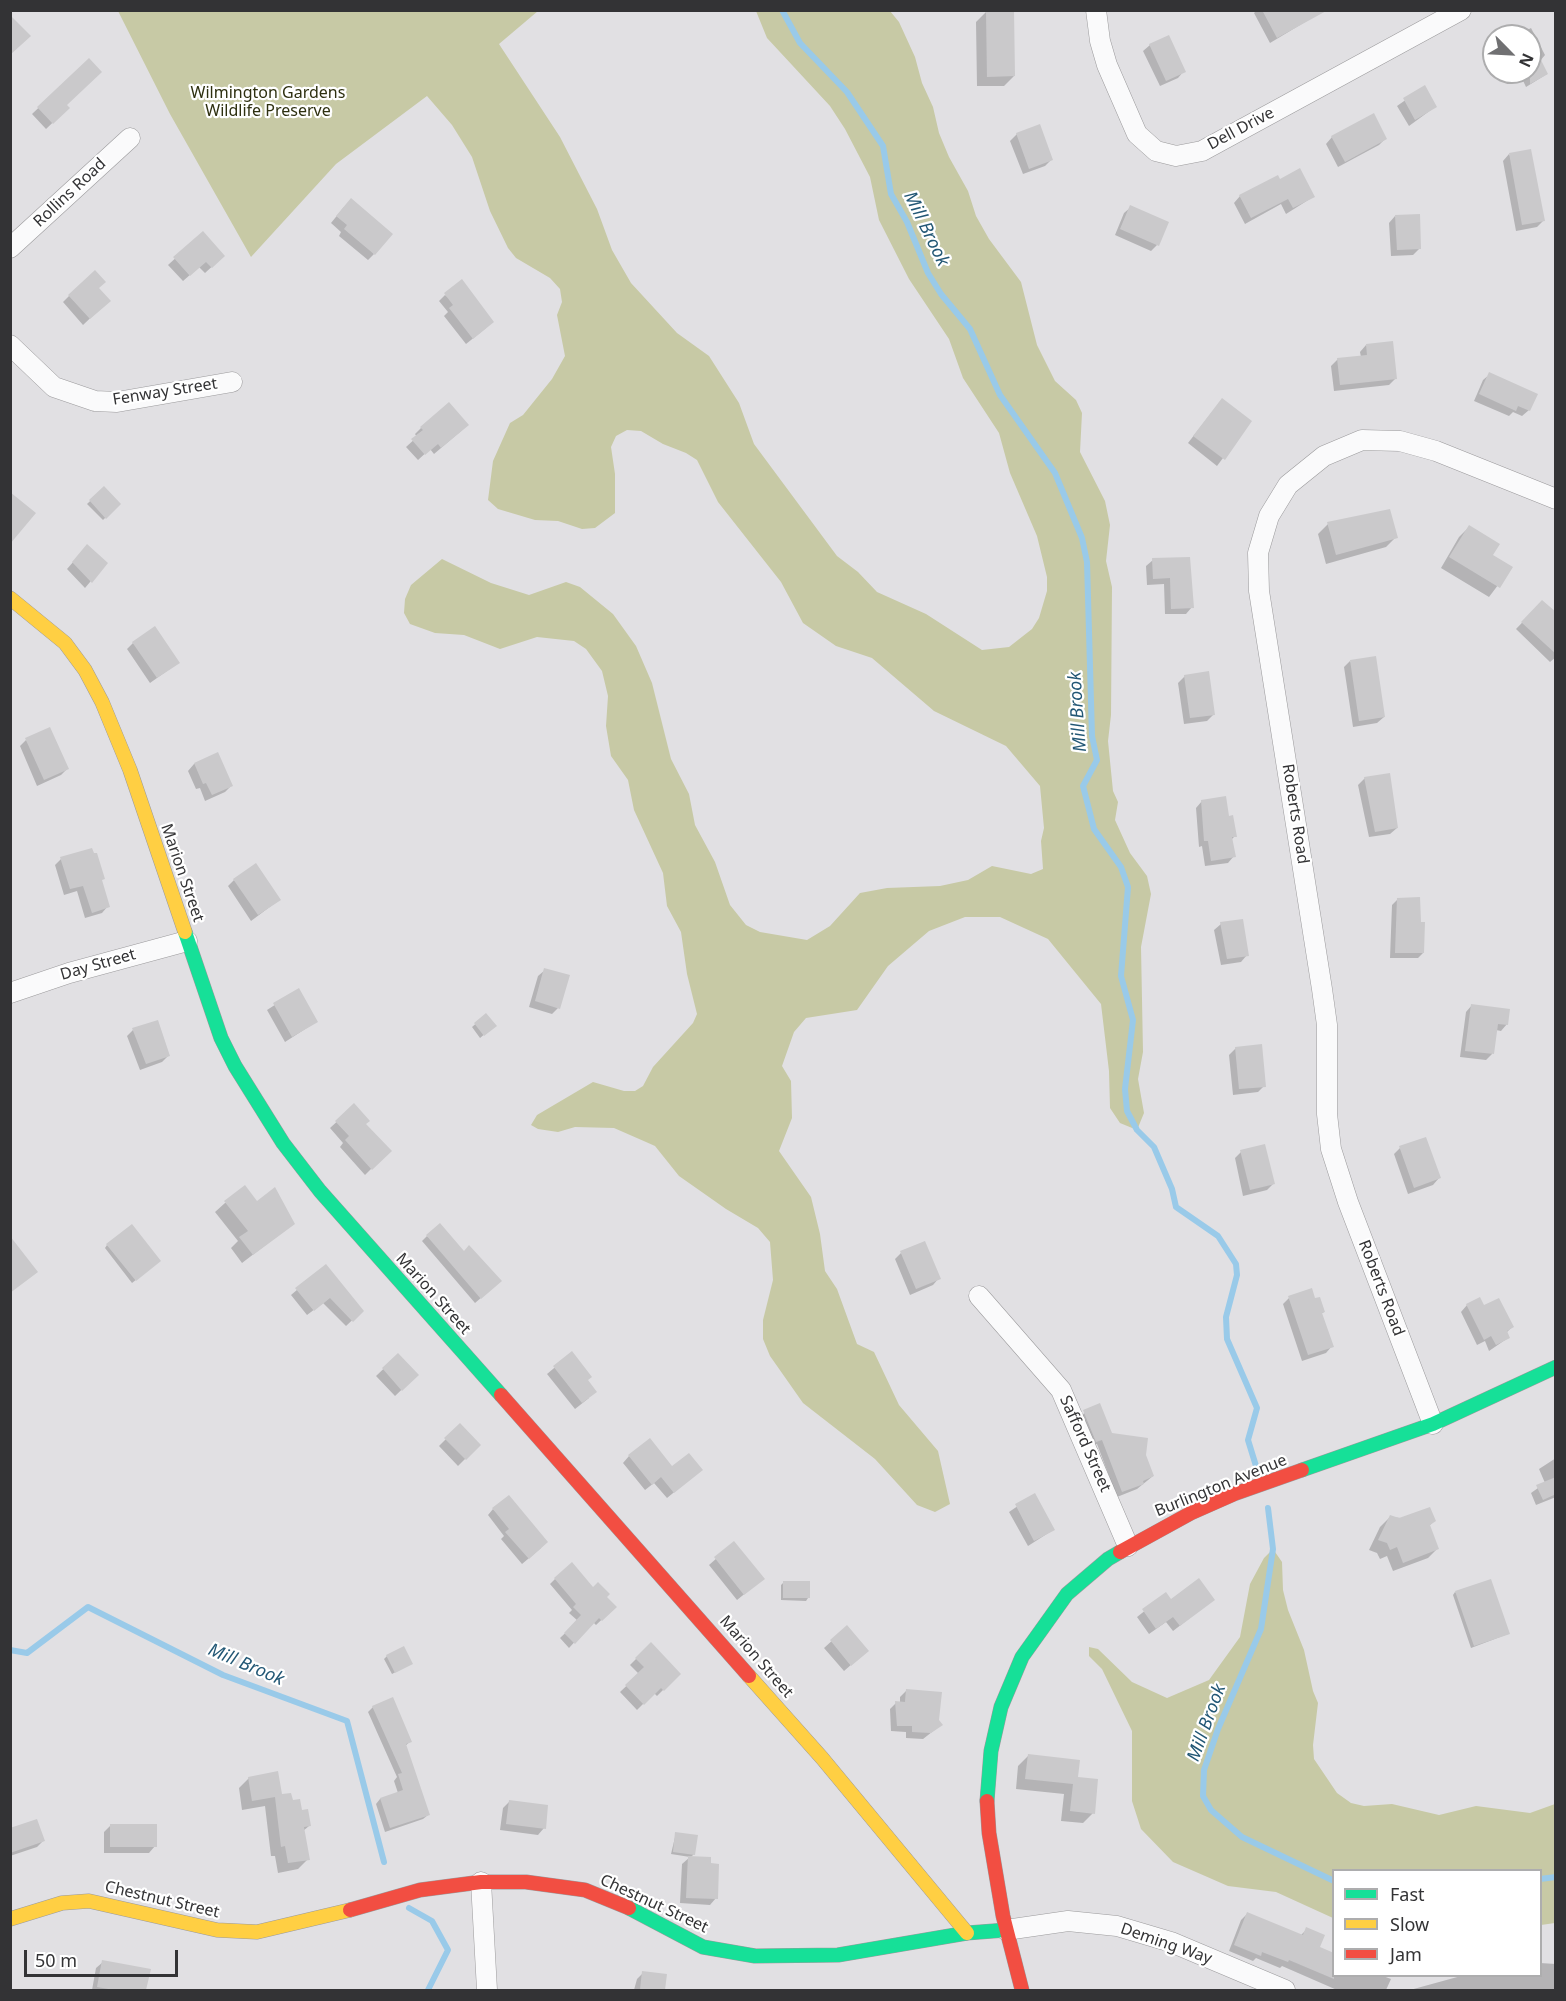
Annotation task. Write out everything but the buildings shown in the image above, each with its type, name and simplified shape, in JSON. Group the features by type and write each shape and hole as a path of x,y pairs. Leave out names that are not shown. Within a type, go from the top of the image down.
{"street":[{"name":"Dell Drive","path":"1096,10 1100,41 1107,65 1137,134 1156,151 1182,156 1202,151 1461,10"},
{"name":"Rollins Road","path":"10,248 130,138"},
{"name":"Fenway Street","path":"10,345 54,387 95,402 117,402 232,382"},
{"name":"Roberts Road","path":"1433,1424 1348,1202 1331,1149 1326,1016 1259,591 1258,553 1269,516 1288,485 1324,456 1362,440 1400,441 1436,451 1471,463 1556,499"},
{"name":"Marion Street","path":"10,598 65,643 85,670 96,691 130,770 188,941 232,1060 283,1143 308,1175 807,1741 967,1933"},
{"name":"Day Street","path":"10,993 69,973 188,941"},
{"name":"Safford Street","path":"979,1296 1061,1390 1128,1546"},
{"name":"Burlington Avenue","path":"1022,1990 1006,1930 989,1833 987,1800 991,1751 1000,1707 1022,1657 1050,1614 1087,1575 1128,1546 1191,1513 1234,1494 1433,1424 1481,1404 1556,1367"},
{"name":"Chestnut Street","path":"10,1919 62,1903 89,1901 218,1930 256,1932 315,1920 420,1890 481,1882 547,1883 585,1890 634,1910 703,1947 755,1956 838,1955 967,1933 1006,1930"},
{"path":"481,1882 487,1990"},
{"name":"Deming Way","path":"1006,1930 1068,1921 1117,1926 1171,1942 1285,1990"}],"green space":[{"name":"Wilmington Gardens Wildlife Preserve","path":"118,11 538,11 499,44 560,137 597,209 612,250 631,283 677,333 709,356 739,403 754,444 837,556 858,572 877,592 926,614 982,650 1009,647 1032,629 1039,618 1047,591 1047,577 1037,536 1010,473 999,433 963,378 949,339 909,279 879,220 870,177 845,129 830,106 767,38 756,11 890,11 899,22 915,57 922,83 933,107 939,133 968,191 976,216 989,239 1021,282 1037,345 1055,381 1076,400 1082,413 1080,452 1105,501 1110,525 1106,561 1112,587 1111,715 1108,741 1113,791 1118,802 1115,820 1130,853 1147,876 1151,894 1141,947 1143,1052 1138,1079 1144,1113 1137,1130 1120,1123 1110,1108 1109,1071 1101,1004 1048,939 1000,917 965,917 929,931 888,966 857,1010 806,1018 794,1032 782,1066 791,1081 792,1118 779,1151 811,1197 820,1234 825,1271 837,1289 857,1344 874,1352 899,1405 938,1451 950,1504 935,1512 917,1505 875,1459 803,1403 770,1356 763,1339 763,1320 773,1280 770,1242 758,1228 679,1176 655,1146 614,1128 575,1127 558,1132 538,1129 531,1125 537,1115 593,1082 624,1091 635,1091 643,1086 653,1067 693,1023 697,1014 687,974 681,932 667,906 663,873 634,810 628,780 611,756 606,726 608,696 602,671 586,649 574,641 537,637 500,649 464,635 435,633 410,624 404,613 405,599 411,585 442,559 491,583 529,595 566,582 580,587 613,614 636,646 652,683 671,759 689,794 695,825 715,862 730,905 746,925 760,932 807,940 830,926 860,893 887,888 940,886 968,880 992,866 1031,874 1043,869 1041,841 1044,828 1040,786 1006,746 934,711 872,658 836,646 803,623 781,582 718,502 697,460 686,453 663,444 641,431 627,430 616,436 611,447 615,474 615,513 595,528 582,529 558,521 535,520 498,509 488,500 493,461 510,423 523,415 552,379 565,356 557,315 562,302 560,289 550,278 516,258 508,248 490,211 472,157 452,125 427,96 336,164 251,257 170,114"},
{"path":"1273,1549 1282,1562 1283,1590 1288,1610 1304,1650 1318,1703 1313,1745 1314,1759 1337,1793 1351,1803 1364,1806 1392,1804 1439,1815 1476,1806 1530,1813 1555,1804 1555,1923 1542,1925 1542,1869 1332,1869 1332,1918 1276,1892 1228,1886 1173,1862 1141,1829 1132,1801 1132,1731 1102,1669 1089,1656 1089,1647 1098,1649 1132,1682 1167,1698 1209,1680 1240,1637 1250,1584 1264,1558"}],"waterway":[{"name":"Mill Brook","path":"782,10 800,43 847,92 883,146 891,194 907,222 928,273 941,294 970,329 1000,395 1055,473 1082,538 1087,562 1092,736 1097,760 1083,786 1094,829 1121,867 1128,887 1121,976 1133,1020 1125,1089 1127,1111 1137,1130 1154,1147 1172,1189 1176,1207 1218,1236 1236,1264 1237,1275 1226,1317 1227,1339 1257,1408 1248,1440 1256,1466"},
{"name":"Mill Brook","path":"1268,1508 1273,1549 1261,1629 1218,1729 1204,1770 1203,1796 1211,1810 1242,1837 1332,1880"},
{"name":"Mill Brook","path":"10,1650 27,1653 88,1607 223,1675 347,1721 384,1862"},
{"name":"Mill Brook","path":"1542,1879 1556,1877"},
{"name":"Mill Brook","path":"409,1908 432,1921 448,1950 428,1990"}],"traffic: fast":[{"path":"185,932 221,1038 235,1066 283,1143 320,1191 501,1395"},
{"path":"1302,1470 1433,1424 1556,1367"},
{"path":"987,1801 991,1751 1001,1707 1022,1657 1067,1594 1108,1559 1120,1552"},
{"path":"629,1908 703,1947 755,1956 838,1955 967,1933 1006,1930"}],"traffic: slow":[{"path":"10,598 65,643 85,670 102,702 130,770 185,932"},
{"path":"749,1676 822,1758 967,1933"},
{"path":"10,1919 62,1903 89,1901 217,1930 257,1932 350,1910"}],"traffic: jam":[{"path":"501,1395 749,1676"},
{"path":"1120,1552 1191,1513 1234,1494 1302,1470"},
{"path":"987,1801 989,1833 1003,1916 1022,1990"},
{"path":"350,1910 420,1890 481,1882 526,1882 585,1890 629,1908"}]}
